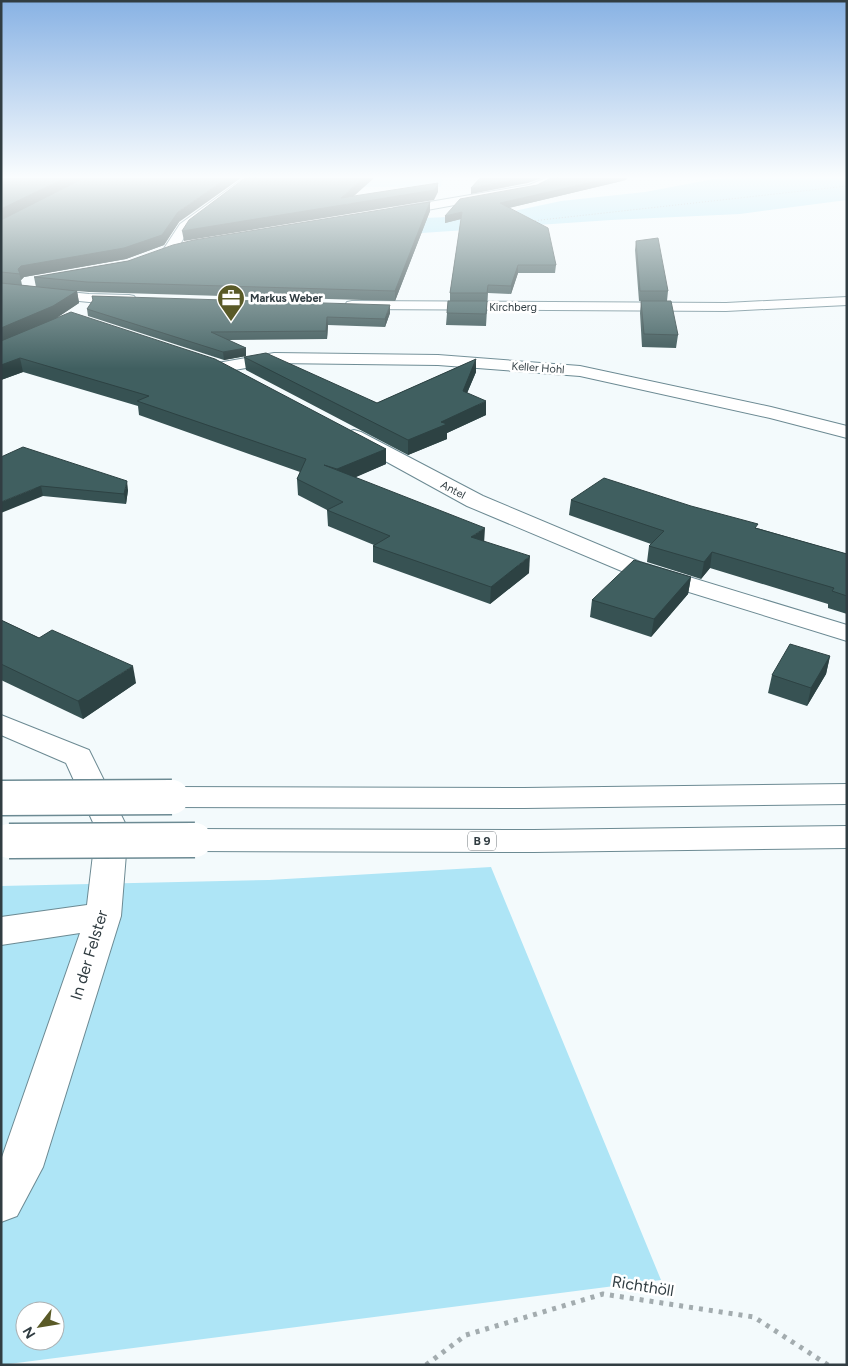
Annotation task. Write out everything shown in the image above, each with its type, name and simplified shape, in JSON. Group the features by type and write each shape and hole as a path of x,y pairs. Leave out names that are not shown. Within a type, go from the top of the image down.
{"main road":[{"path":"173,242 165,253 187,246"},
{"path":"2,290 35,281"},
{"path":"2,290 89,298 146,299"},
{"path":"79,314 85,310 89,298"},
{"name":"Kirchberg","path":"334,305 401,307 726,307 847,301"},
{"name":"Keller Hohl","path":"249,380 214,364 274,358 438,360 580,371 771,413 847,432"},
{"name":"Antel","path":"336,427 475,501 632,567 847,633"},
{"name":"In der Felster","path":"1,724 78,757 112,830 103,916 21,1167 1,1201"},
{"path":"1,798 847,794"},
{"name":"B 9","path":"5,841 534,841 847,837"},
{"path":"1,931 103,916"}],"path":[{"name":"Richthöll","path":"426,1365 466,1335 603,1294 754,1317 828,1365"}],"shaded area":[{"path":"491,867 661,1280 1,1365 1,886 269,880"}],"building":[{"path":"1,242 142,242 124,248 21,266 18,269 20,274 1,272"},
{"path":"187,242 414,242 395,291 87,282 34,277 128,261"},
{"path":"458,242 551,242 556,265 518,265 511,286 488,285 487,293 450,293"},
{"path":"636,242 659,242 668,291 640,291"},
{"path":"1,283 77,291 53,306 1,328"},
{"path":"92,296 390,305 385,319 327,317 326,331 211,332 246,348 223,352 87,309 93,300"},
{"path":"448,301 487,301 486,314 447,313"},
{"path":"641,301 671,301 678,335 644,334"},
{"path":"71,312 215,359 386,449 337,469 324,465 485,528 471,537 530,556 491,587 373,546 390,536 327,510 343,502 297,479 306,459 137,401 149,396 20,358 1,365 1,341"},
{"path":"266,353 377,403 476,359 463,391 486,401 441,422 447,424 408,440 244,357"},
{"path":"23,447 127,481 124,494 41,486 1,502 1,457"},
{"path":"604,478 691,506 758,524 755,528 847,554 847,596 832,591 834,588 712,552 704,562 649,546 664,531 571,500"},
{"path":"634,560 691,577 654,619 592,600"},
{"path":"1,620 39,638 52,630 133,666 78,701 1,664"},
{"path":"790,644 830,656 811,688 772,675"}],"place":[{"name":"Markus Weber","path":"231,322"}]}
